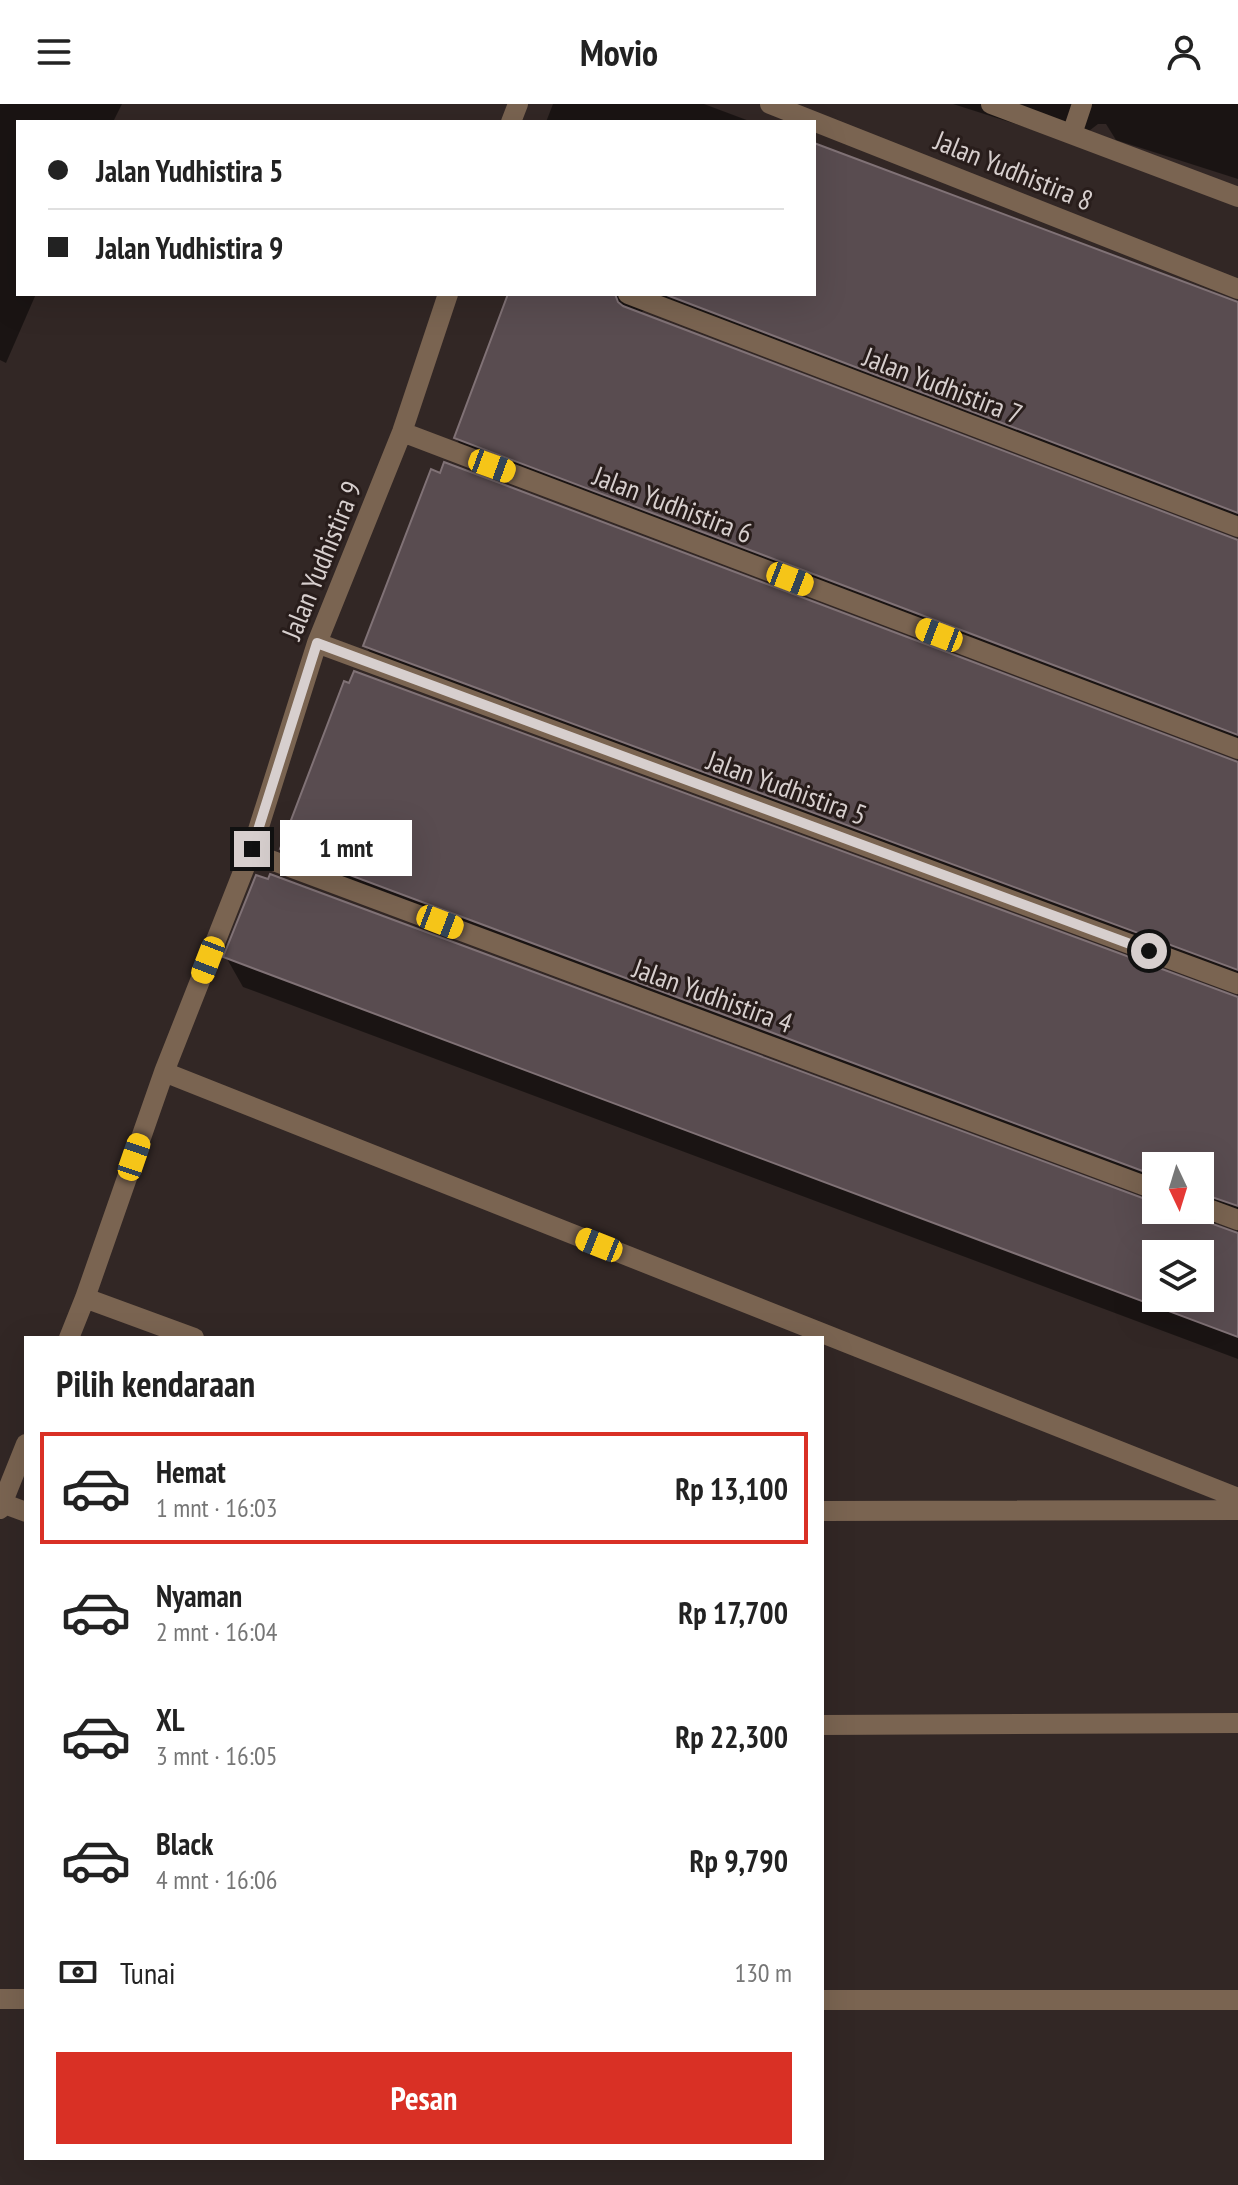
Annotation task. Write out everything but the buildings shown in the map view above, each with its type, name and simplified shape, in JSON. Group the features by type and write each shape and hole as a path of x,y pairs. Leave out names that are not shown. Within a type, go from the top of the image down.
{"street":[{"name":"Jalan Yudhistira 8","path":"770,104 810,120"},
{"path":"991,104 1238,197"},
{"path":"1072,134 1082,104"},
{"name":"Jalan Yudhistira 8","path":"816,122 1238,289"},
{"name":"Jalan Yudhistira 9","path":"70,1336 164,1072 252,849 317,643 402,432 447,296"},
{"name":"Jalan Yudhistira 7","path":"633,296 1238,527"},
{"name":"Jalan Yudhistira 6","path":"402,432 1238,749"},
{"name":"Jalan Yudhistira 5","path":"317,643 1238,984"},
{"name":"Jalan Yudhistira 4","path":"252,849 260,856 1142,1185"},
{"path":"164,1072 1238,1498"},
{"path":"1214,1211 1238,1220"},
{"path":"85,1298 189,1336"},
{"path":"24,1449 1,1506 24,1512"},
{"path":"824,1511 1238,1510"},
{"path":"824,1725 1238,1723"},
{"path":"0,1999 24,1999"},
{"path":"824,2000 1238,2000"}],"route":[{"path":"252,849 317,643 1149,951"}]}
